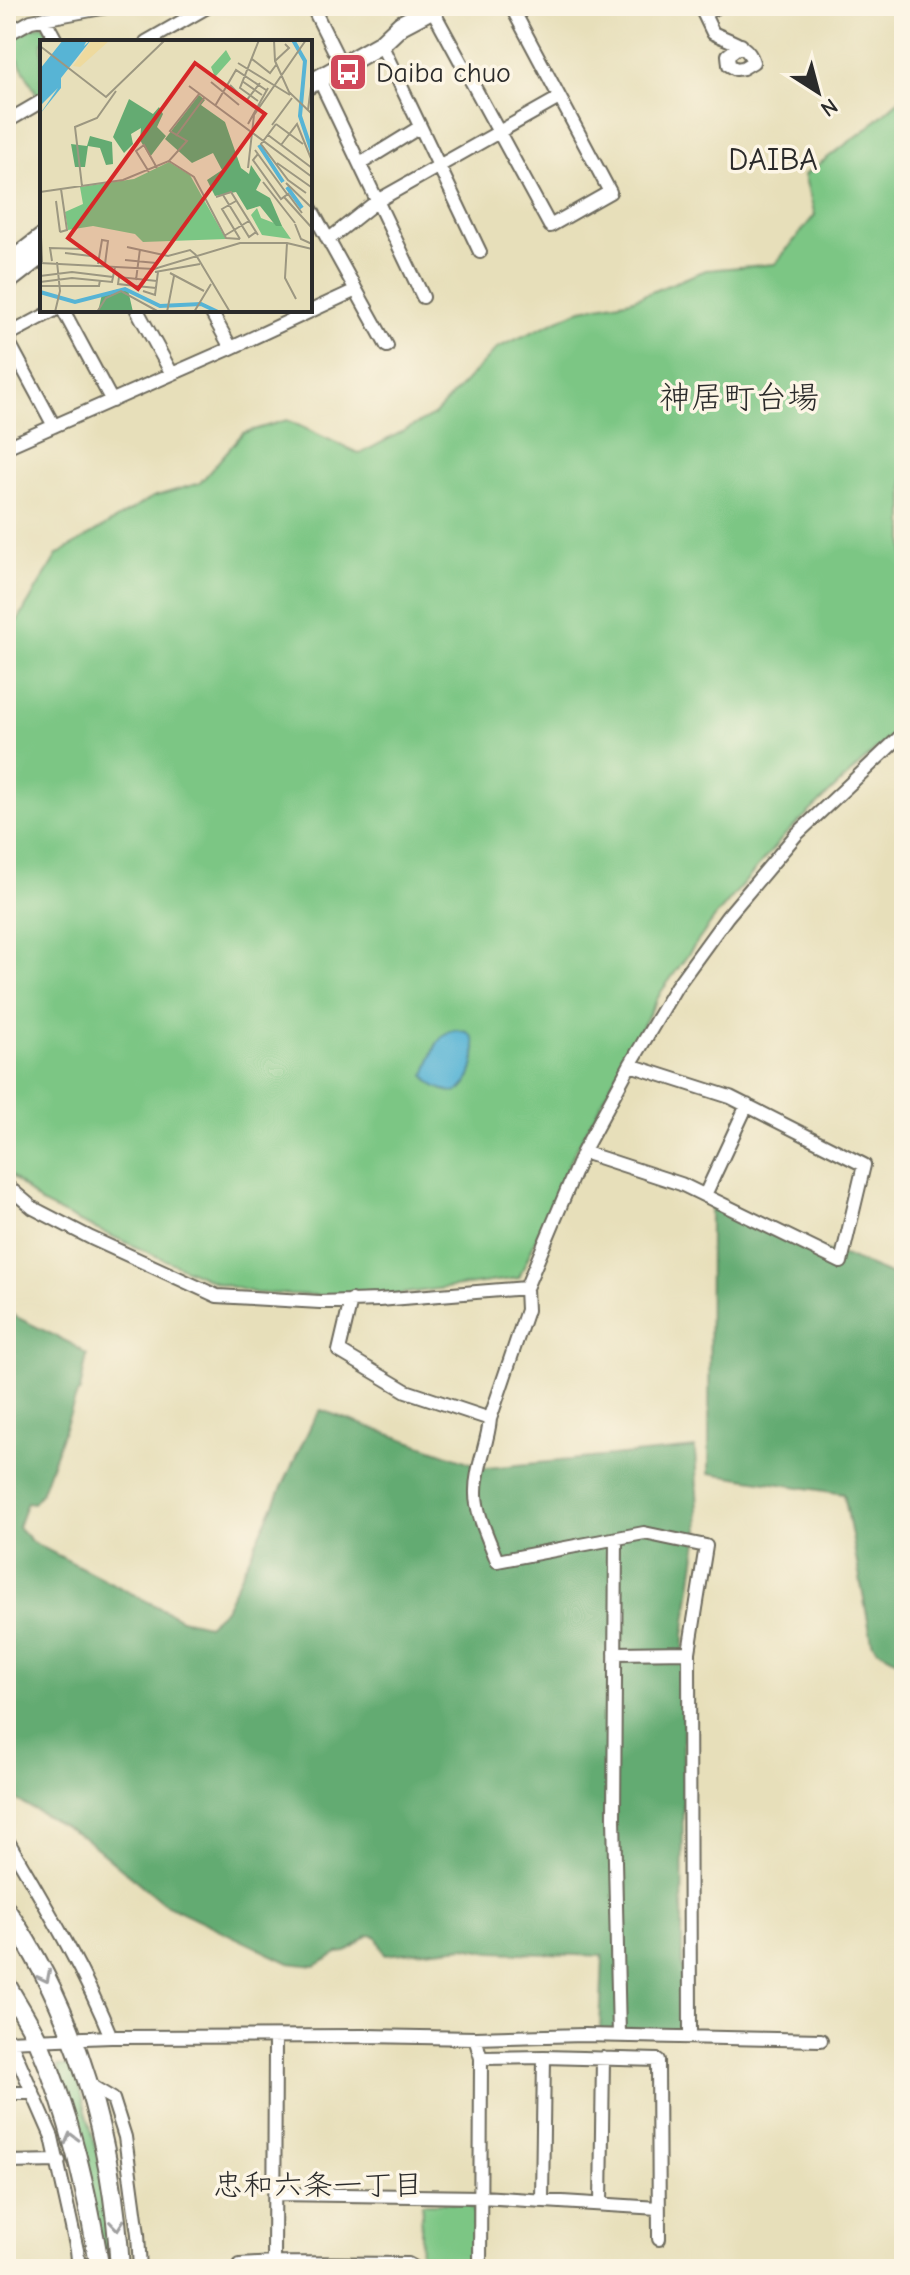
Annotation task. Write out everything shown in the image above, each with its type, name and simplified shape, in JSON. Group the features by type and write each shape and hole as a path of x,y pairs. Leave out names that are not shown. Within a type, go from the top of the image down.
{"highway":[{"path":"313,78 381,44 401,25 434,7"},
{"path":"313,78 337,56 387,27 401,25"},
{"path":"6,252 40,226"},
{"path":"6,266 40,240"},
{"path":"6,282 40,256"},
{"path":"6,1910 44,1973 74,2039 110,2178 120,2269"},
{"path":"6,1984 38,2042 64,2111 87,2196 100,2269"}],"street":[{"path":"6,35 31,21 113,6"},
{"path":"150,40 209,6"},
{"path":"312,6 337,56"},
{"path":"434,7 550,226 610,192 511,6"},
{"path":"719,6 702,10 713,33 741,45"},
{"path":"44,18 56,40"},
{"path":"381,44 480,252"},
{"path":"313,78 360,164 423,297"},
{"path":"328,240 377,201 559,98"},
{"path":"6,122 40,102"},
{"path":"360,164 420,127"},
{"path":"312,211 387,346"},
{"path":"312,306 356,290"},
{"path":"51,312 6,336 54,426"},
{"path":"64,312 112,401"},
{"path":"138,312 172,374"},
{"path":"211,312 231,348"},
{"path":"6,447 231,348 287,315"},
{"path":"690,2036 689,1652 706,1546 644,1533 497,1561 476,1495 482,1458 489,1437 490,1419 527,1310 526,1288 583,1152 630,1065 676,987 727,917 796,835 904,733"},
{"path":"583,1152 681,1184 841,1262 864,1165 747,1105 630,1065"},
{"path":"705,1195 747,1105"},
{"path":"6,1185 33,1208 217,1296 320,1302 526,1288"},
{"path":"351,1300 339,1351 406,1391 490,1419"},
{"path":"616,1539 614,1818 619,2035"},
{"path":"615,1653 689,1652"},
{"path":"6,1838 65,1940 111,2037"},
{"path":"6,2000 22,2012"},
{"path":"79,2269 52,2137 8,2041 111,2037 475,2038 619,2035 821,2040"},
{"path":"274,2263 275,2037"},
{"path":"475,2038 481,2058 480,2269"},
{"path":"542,2200 544,2057"},
{"path":"481,2058 658,2060 659,2239"},
{"path":"601,2204 603,2058"},
{"path":"88,2084 113,2099 125,2137 140,2269"},
{"path":"6,2093 33,2093"},
{"path":"6,2269 6,2164 59,2161"},
{"path":"275,2194 481,2197 658,2208"},
{"path":"240,2269 240,2265 274,2263 408,2264 417,2269"}],"green space":[{"path":"43,25 52,40 40,40 39,98 8,42"},
{"path":"904,96 904,723 785,835 716,916 661,992 569,1163 519,1278 378,1297 256,1293 217,1283 41,1203 6,1171 6,640 57,555 153,497 200,483 243,433 287,420 360,454 434,415 497,348 582,309 631,300 706,270 775,264 815,215 804,175 864,131"},
{"path":"710,1198 811,1248 846,1256 904,1280 904,1664 877,1649 872,1642 844,1494 709,1473"},
{"path":"6,1312 70,1343 87,1355 80,1391 41,1494 33,1503 27,1502 18,1527 32,1542 181,1619 207,1625 225,1609 313,1421 321,1410 474,1464 476,1469 695,1448 699,1533 684,1635 682,1952 685,2030 600,2029 603,1956 491,1952 465,1947 385,1955 376,1936 369,1935 346,1952 315,1966 289,1963 163,1903 85,1838 6,1794"},
{"path":"74,2065 104,2179 115,2269 104,2269 58,2066"},
{"path":"422,2203 468,2203 474,2210 474,2269 426,2269 420,2266"}],"water":[{"path":"455,1030 467,1032 472,1037 475,1054 467,1082 453,1092 435,1086 425,1075 439,1041"}],"place":[{"name":"Daiba chuo","path":"348,72"}],"district":[{"name":"DAIBA","path":"773,159"},
{"name":"神居町台場","path":"739,397"},
{"name":"忠和六条一丁目","path":"318,2185"}]}
